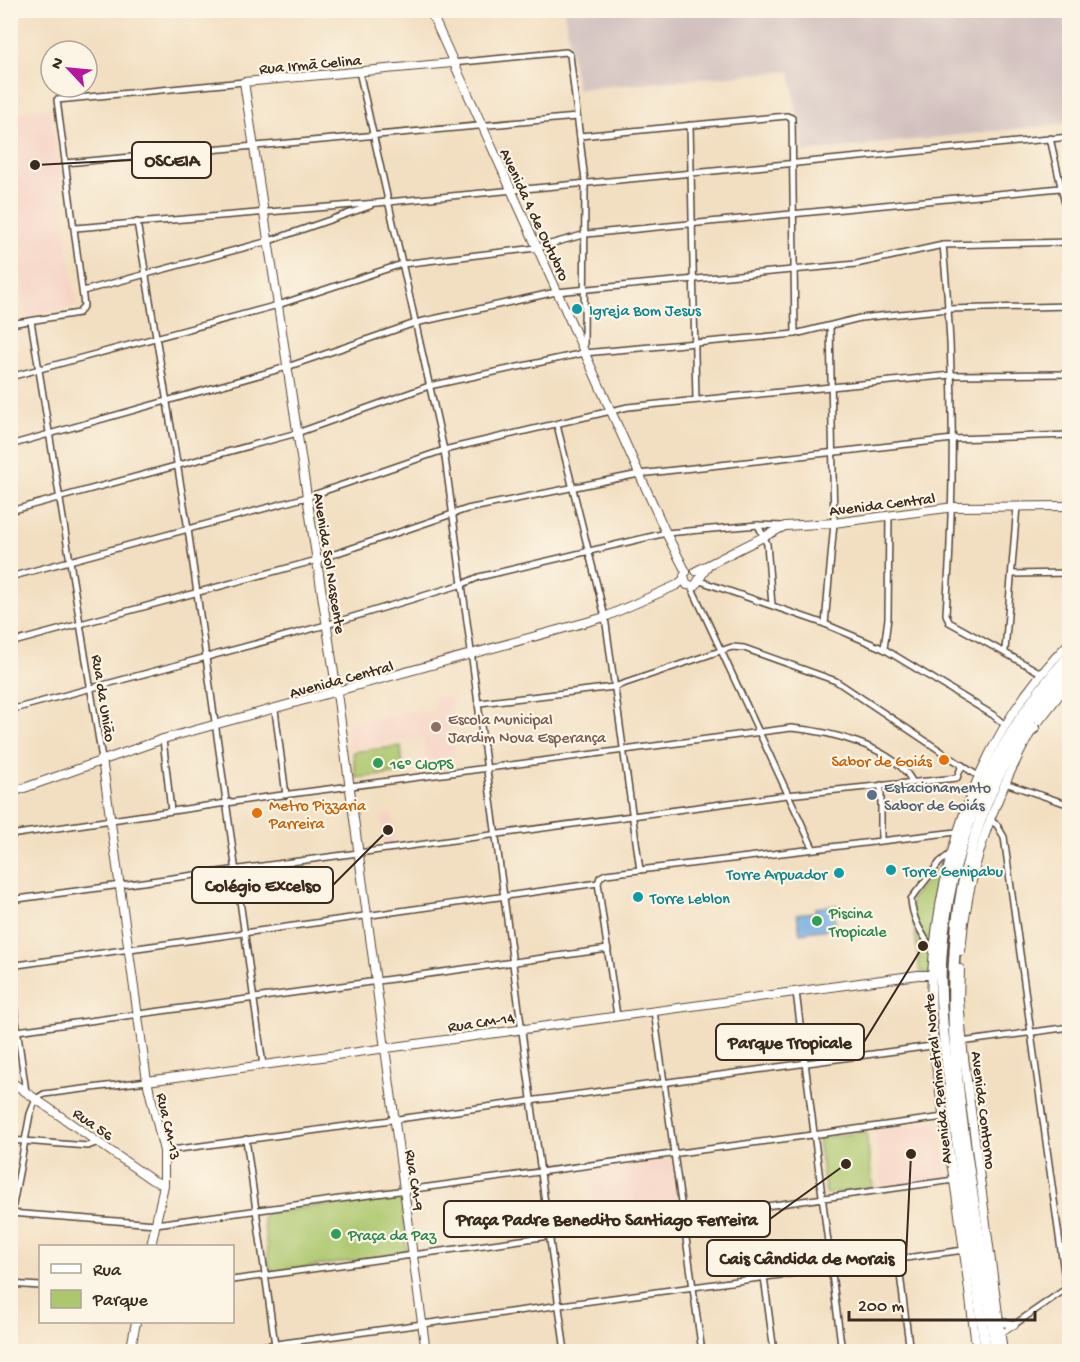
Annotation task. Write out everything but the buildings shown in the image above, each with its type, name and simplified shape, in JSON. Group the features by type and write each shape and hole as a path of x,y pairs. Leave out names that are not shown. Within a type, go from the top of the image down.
{"highway":[{"name":"Avenida Perimetral Norte","path":"986,1351 941,964 944,930 956,865 985,781 1015,725 1070,655"},
{"name":"Avenida Perimetral Norte","path":"996,1352 997,1337 949,1044 954,937 976,829 990,791 1018,739 1040,705 1070,669"},
{"path":"1013,764 1018,739 1034,728"},
{"path":"956,920 967,902"},
{"path":"954,937 960,965"}],"street":[{"name":"Avenida 4 de Outubro","path":"430,10 437,30 687,581"},
{"name":"Rua Irmã Celina","path":"65,163 57,100 566,52 570,55 577,117"},
{"path":"359,71 444,450 566,1352"},
{"name":"Avenida Sol Nascente","path":"244,82 337,693 385,1048"},
{"path":"580,136 787,116 792,118 794,124 795,334"},
{"path":"10,324 83,311 83,291 65,163 577,117 585,182 584,353"},
{"path":"690,125 696,400"},
{"path":"83,291 268,241 387,200 794,164 1070,136"},
{"path":"1050,138 1070,226"},
{"path":"10,377 278,305 402,264 536,248 586,234 1070,187"},
{"path":"75,228 377,203"},
{"path":"345,206 348,214"},
{"path":"136,222 188,529 263,1065"},
{"path":"10,445 288,367 415,323 556,292 856,264 943,244 1070,242"},
{"path":"943,244 952,375 954,507 946,614 949,622 1041,673"},
{"path":"10,511 297,433 429,386 584,353 795,334 860,318 949,309 1070,306"},
{"name":"Rua da União","path":"31,321 102,759 147,1081"},
{"path":"825,624 834,523 830,327"},
{"path":"10,577 307,497 444,450 611,413 628,407 952,375 1070,374"},
{"path":"556,425 604,617 640,870"},
{"path":"10,643 316,560 453,516 467,509 639,474 953,439 1070,435"},
{"path":"1005,651 1017,506"},
{"name":"Avenida Central","path":"10,793 163,739 337,693 604,617 699,576 707,567 785,526 834,523 954,507 1070,506"},
{"path":"884,649 888,618 889,515"},
{"path":"758,525 765,535 772,605"},
{"path":"10,710 326,625 463,584 479,577 666,533 758,525 785,526"},
{"path":"1012,574 1070,573"},
{"path":"813,848 687,581 699,576 884,649 993,715 1005,725"},
{"name":"Avenida Contorno","path":"1003,1352 997,1337 999,1321 949,1044 932,975 934,952 939,907 950,854 956,831 978,776 1005,725 1041,673 1070,642"},
{"path":"480,703 614,687 732,647 744,648 836,681 978,776"},
{"name":"Avenida Contorno","path":"977,1352 945,1117 949,1044 959,999 967,902 976,860 1013,764 1034,728 1070,681"},
{"path":"275,710 286,795"},
{"path":"10,835 286,795 791,728 822,730 853,740 880,754 908,773 912,781"},
{"path":"163,739 171,811"},
{"path":"10,900 788,795 957,778 962,765"},
{"path":"1005,783 1070,806"},
{"path":"881,785 881,839"},
{"path":"990,820 997,825 1004,837 1070,1316"},
{"path":"10,966 505,896 599,880 640,870 956,831"},
{"path":"934,952 921,930 912,909 911,899 940,862 950,854"},
{"path":"599,880 617,1016"},
{"path":"10,1032 608,949"},
{"name":"Rua CM-14","path":"36,1099 44,1094 918,975 932,975"},
{"path":"10,978 26,1092"},
{"path":"795,992 842,1352"},
{"path":"654,1011 702,1352"},
{"path":"164,1150 1070,1028"},
{"name":"Rua CM-9","path":"385,1048 426,1352"},
{"name":"Rua 56","path":"10,1081 152,1180 164,1185"},
{"name":"Rua CM-13","path":"147,1081 164,1150 164,1185 151,1245"},
{"path":"10,1221 25,1141 36,1099"},
{"path":"11,1213 156,1224 945,1117"},
{"path":"246,1139 276,1352"},
{"path":"10,1140 87,1146 98,1142"},
{"path":"234,1280 954,1180"},
{"path":"218,1352 963,1250"},
{"path":"898,1260 910,1352"},
{"path":"764,1277 774,1352"},
{"path":"10,1284 39,1286"},
{"path":"986,1351 997,1337 1068,1289"},
{"path":"999,1321 1014,1325"},
{"path":"130,1352 136,1323"}],"shaded area":[{"path":"564,11 1069,11 1069,123 804,152 790,71 577,89"},
{"path":"50,107 76,306 26,317 21,276 11,276 11,113"},
{"path":"452,697 449,716 456,767 429,772 423,738 349,749 346,722 419,710 420,713 435,711 434,698"},
{"path":"392,814 395,845 385,847 381,816"},
{"path":"939,1122 947,1178 882,1187 875,1130"},
{"path":"672,1159 680,1215 597,1226 589,1170"}],"green space":[{"name":"16º CIOPS","path":"401,746 403,773 356,778 353,752"},
{"path":"950,854 932,975 920,972 911,899"},
{"path":"866,1131 873,1188 826,1194 818,1139"},
{"name":"Praça da Paz","path":"397,1195 402,1199 407,1253 274,1272 270,1269 263,1218 266,1213"}],"water":[{"name":"Piscina Tropicale","path":"838,905 839,912 834,913 836,928 800,933 797,914 815,912 815,908"}],"place":[{"name":"OSCEIA","path":"35,165"},
{"name":"Igreja Bom Jesus","path":"577,309"},
{"name":"Escola Municipal Jardim Nova Esperança","path":"436,727"},
{"name":"Sabor de Goiás","path":"944,760"},
{"name":"16º CIOPS","path":"378,763"},
{"name":"Estacionamento Sabor de Goiás","path":"872,795"},
{"name":"Metro Pizzaria Parreira","path":"257,813"},
{"name":"Colégio Excelso","path":"388,830"},
{"name":"Torre Genipabu","path":"891,870"},
{"name":"Torre Arpuador","path":"839,873"},
{"name":"Torre Leblon","path":"638,897"},
{"name":"Piscina Tropicale","path":"817,921"},
{"name":"Parque Tropicale","path":"923,946"},
{"name":"Cais Cândida de Morais","path":"911,1154"},
{"name":"Praça Padre Benedito Santiago Ferreira","path":"846,1164"},
{"name":"Praça da Paz","path":"336,1234"}]}
